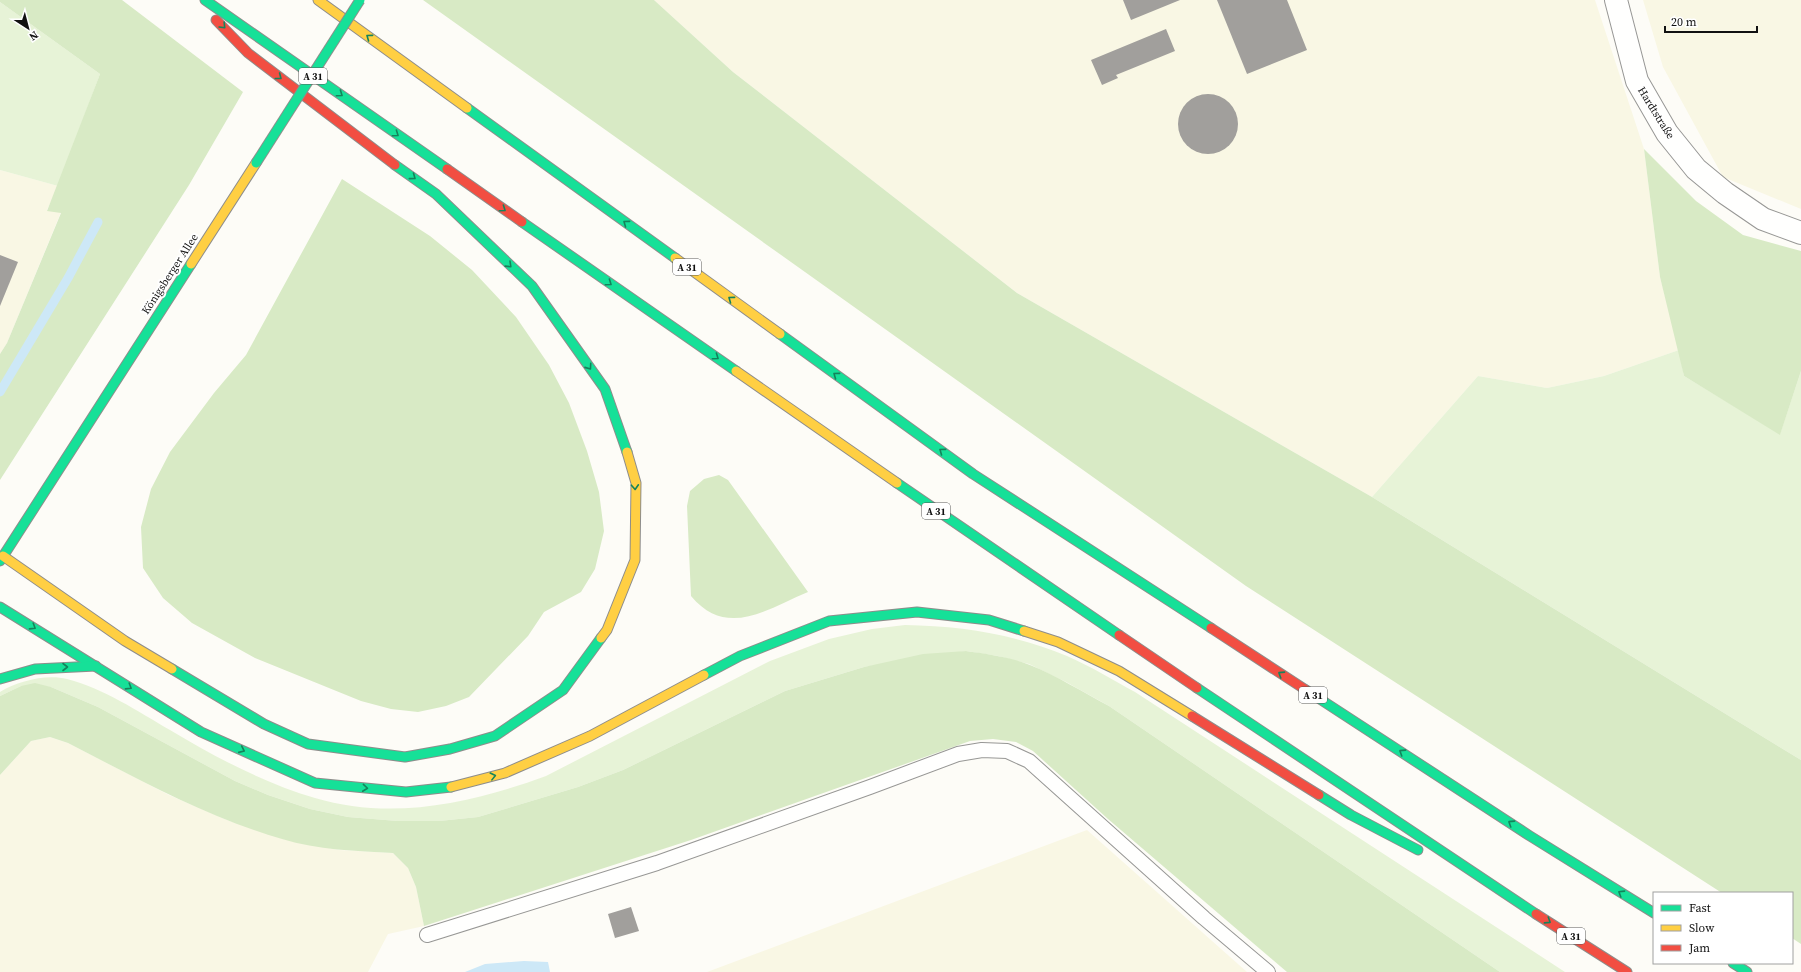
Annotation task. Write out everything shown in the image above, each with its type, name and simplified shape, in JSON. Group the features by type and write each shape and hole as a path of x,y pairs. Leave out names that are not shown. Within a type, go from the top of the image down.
{"main road":[{"path":"2,558 125,641 264,724 308,744 405,757 450,749 495,736 563,690 607,630 635,560 636,483 625,443 605,389 532,286 436,194 359,138 248,53 197,0"},
{"name":"A 31","path":"205,0 1030,576 1515,900 1627,972"},
{"name":"A 31","path":"318,0 973,474 1524,831 1653,912"},
{"name":"Königsberger Allee","path":"2,558 360,0"},
{"path":"0,607 201,732 315,783 406,792 455,786 505,773 590,736 740,656 829,621 917,612 989,620 1058,642 1119,671 1351,815 1515,900"},
{"path":"0,679 14,672 42,667 96,666"},
{"path":"1735,964 1747,972"}],"street":[{"name":"Hardtstraße","path":"1616,0 1637,81 1667,134 1696,169 1725,193 1763,219 1801,233"}],"lane":[{"path":"427,935 657,863 958,754 982,750 1008,751 1029,761 1204,918 1268,972"}],"shaded area":[{"path":"654,0 1595,0 1644,149 1660,277 1679,350 1604,376 1547,388 1478,376 1372,497 1017,293 733,72"},
{"path":"1643,0 1801,0 1801,209 1723,177 1663,67"},
{"path":"0,170 58,186 47,210 61,212 7,343 0,354"},
{"path":"50,737 68,743 169,795 227,820 283,839 339,850 393,853 408,868 416,887 424,926 388,934 368,972 0,972 0,775 31,741"},
{"path":"1087,830 1247,972 707,972"}],"green space":[{"path":"0,0 122,0 243,92 189,185 0,480 0,354 7,343 61,213 47,211 100,74 0,2"},
{"path":"423,0 654,0 733,72 1017,293 1372,497 1801,760 1801,944 1793,939 1793,892 1720,892 1246,586"},
{"path":"0,2 100,74 58,186 0,170"},
{"path":"1644,149 1696,201 1743,235 1801,251 1801,371 1780,435 1684,376 1660,277"},
{"path":"342,179 430,236 472,270 516,317 549,365 569,403 587,451 599,492 604,531 595,569 581,592 544,612 528,636 469,697 446,706 418,712 391,709 361,701 255,658 192,623 163,598 143,568 141,527 151,489 170,452 214,393 246,355"},
{"path":"1679,350 1684,376 1780,434 1801,371 1801,760 1372,497 1478,376 1547,388 1604,376"},
{"path":"719,475 728,480 808,592 762,612 733,618 719,616 705,609 691,596 687,506 690,491 704,479"},
{"path":"905,625 967,629 1007,637 1047,648 1093,669 1135,692 1565,972 1500,972 1109,706 1066,682 1029,664 998,656 966,651 864,667 785,691 623,770 578,787 478,817 439,821 398,821 348,817 310,809 268,795 235,781 98,707 51,687 21,686 0,696 0,692 24,682 50,677 67,679 81,683 108,695 222,759 259,777 296,792 344,805 373,808 432,806 490,794 546,776 770,661 829,639 872,629"},
{"path":"966,651 1006,658 1030,665 1060,679 1109,706 1500,972 1287,972 1108,819 1033,751 1016,742 993,739 970,741 691,840 424,926 416,887 408,868 393,853 365,852 309,846 254,830 199,808 68,743 50,737 31,741 0,775 0,696 21,686 35,683 51,687 98,707 235,781 268,795 310,809 348,817 398,821 439,821 478,817 578,787 623,770 785,691 864,667 923,654"}],"water":[{"path":"524,961 548,962 550,972 465,972 485,964"}],"building":[{"path":"1123,0 1180,0 1131,20"},
{"path":"1217,0 1287,0 1307,50 1247,74"},
{"path":"1166,29 1175,51 1116,75 1118,78 1102,85 1091,60"},
{"path":"1208,94 1224,99 1229,103 1233,108 1238,124 1233,140 1229,145 1224,149 1208,154 1192,149 1187,145 1183,140 1178,124 1183,108 1187,103 1192,99"},
{"path":"0,255 18,262 0,306"},
{"path":"631,907 639,931 615,938 608,914"}],"waterway":[{"path":"0,392 68,278 98,222"}],"traffic: fast":[{"path":"205,0 447,169"},
{"path":"256,163 360,0"},
{"path":"467,108 675,258"},
{"path":"395,165 436,194 532,286 605,389 627,452"},
{"path":"522,222 736,371"},
{"path":"0,561 191,264"},
{"path":"780,334 973,474 1211,628"},
{"path":"897,483 1119,635"},
{"path":"0,607 201,732 315,783 406,792 451,787"},
{"path":"704,675 740,656 829,621 917,612 989,620 1024,631"},
{"path":"172,669 264,724 308,744 405,757 450,749 495,736 563,690 601,638"},
{"path":"0,679 35,669 96,666"},
{"path":"1197,688 1536,914"},
{"path":"1306,690 1530,836 1653,912"},
{"path":"1319,795 1351,815 1418,850"},
{"path":"1735,964 1747,972"}],"traffic: slow":[{"path":"318,0 467,108"},
{"path":"191,264 256,163"},
{"path":"675,258 780,334"},
{"path":"736,371 897,483"},
{"path":"601,638 607,630 635,560 636,483 627,452"},
{"path":"3,556 125,641 172,669"},
{"path":"1024,631 1058,642 1119,671 1192,716"},
{"path":"451,787 505,773 590,736 704,675"}],"traffic: jam":[{"path":"216,20 248,53 395,165"},
{"path":"447,169 522,222"},
{"path":"1211,628 1306,690"},
{"path":"1119,635 1197,688"},
{"path":"1192,716 1319,795"},
{"path":"1536,914 1627,972"}]}
